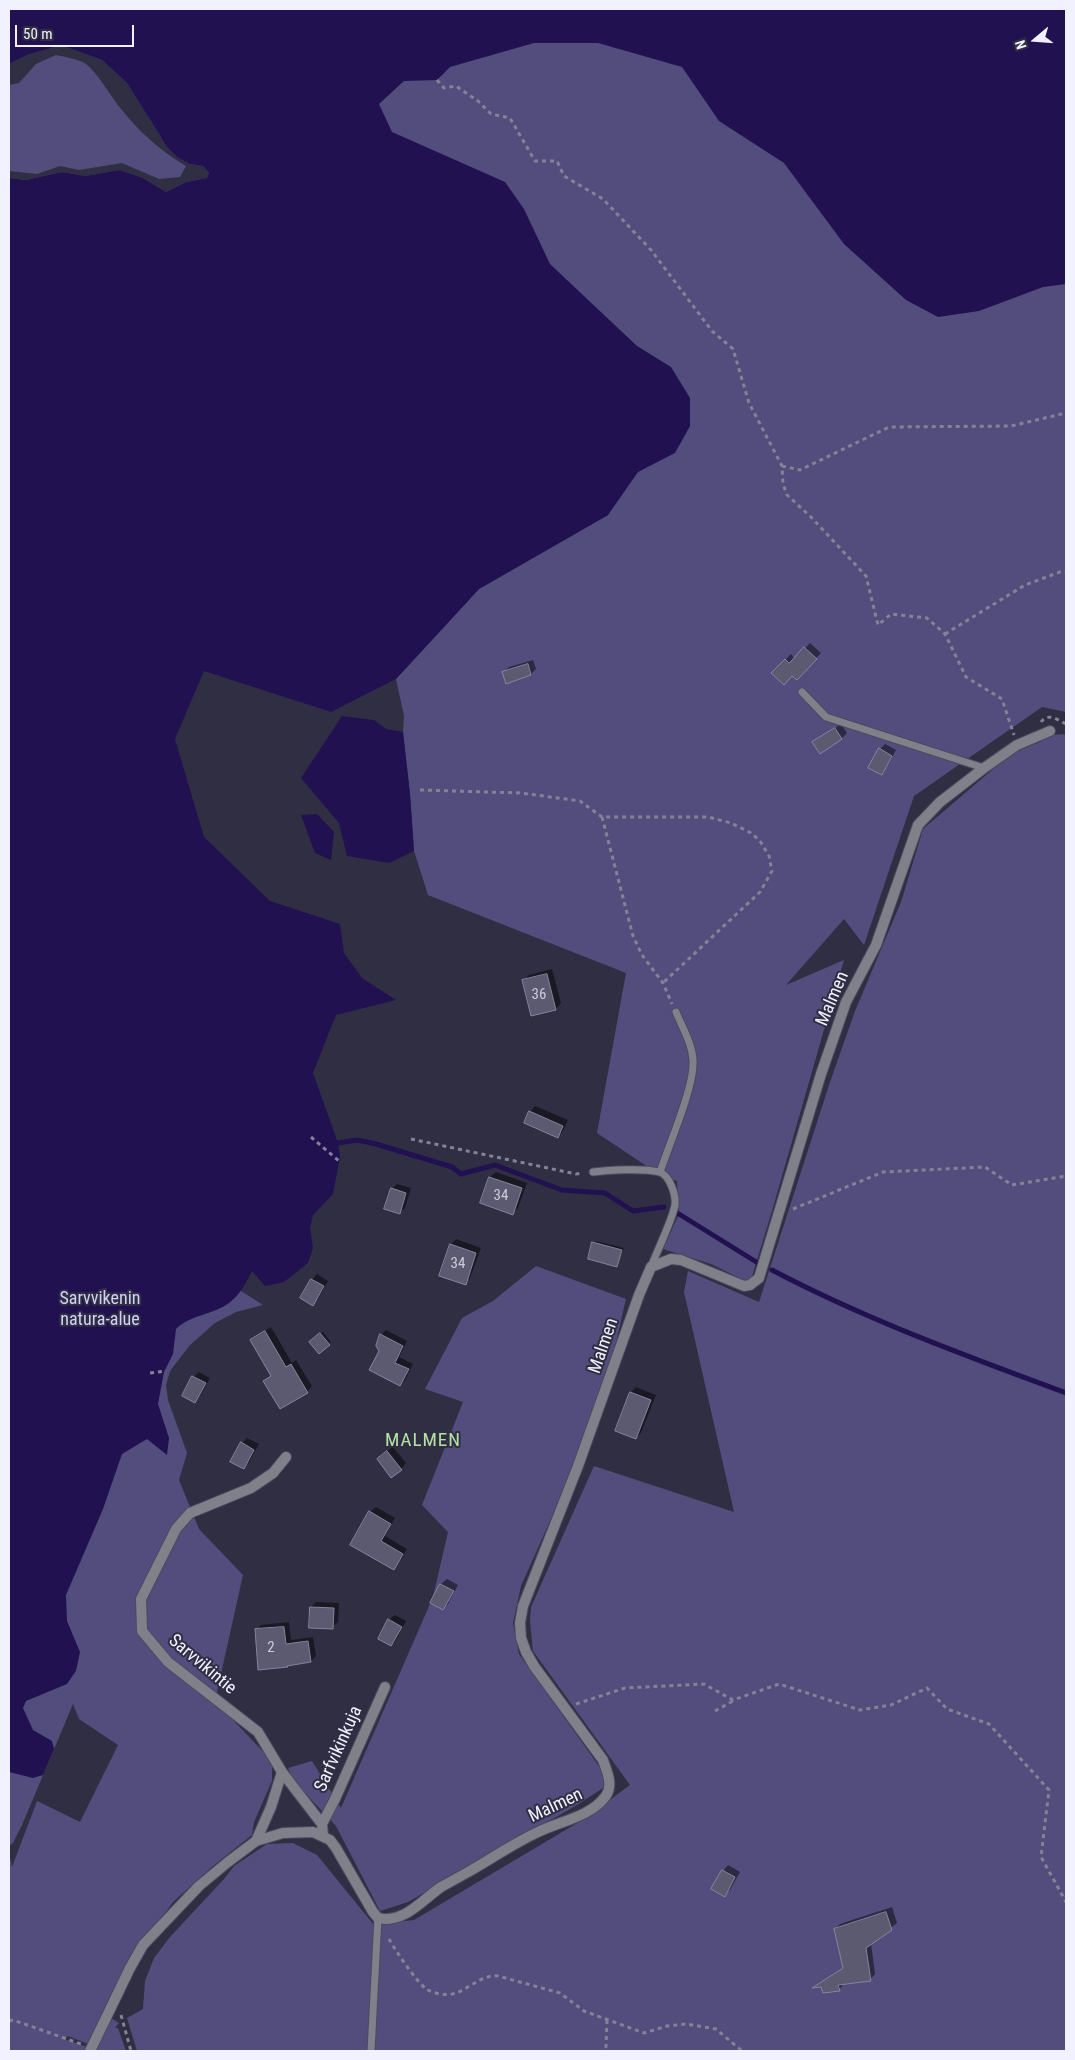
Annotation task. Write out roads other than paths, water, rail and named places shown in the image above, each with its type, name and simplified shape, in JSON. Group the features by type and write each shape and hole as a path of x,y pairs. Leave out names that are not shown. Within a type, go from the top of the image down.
{"street":[{"name":"Malmen","path":"378,1918 395,1918 411,1911 441,1887 538,1832 578,1816 599,1804 610,1788 603,1760 534,1666 526,1652 521,1638 520,1622 523,1606 578,1466 639,1295 651,1267 671,1259 681,1260 744,1286 750,1285 759,1278 821,1074 846,1002 876,945 918,825 940,802 984,768 1017,745 1050,731"},
{"name":"Sarvvikintie","path":"286,1457 274,1474 251,1488 190,1512 167,1544 141,1599 142,1631 168,1662 258,1732 282,1772 322,1824"},
{"name":"Sarfvikinkuja","path":"322,1824 385,1687"},
{"path":"256,1841 272,1808 282,1772"},
{"path":"322,1824 323,1835"},
{"path":"91,2049 130,1968 144,1944 199,1886 256,1841 292,1832 313,1832 323,1835 336,1848 378,1918"}],"lane":[{"path":"802,692 826,717 984,768"},
{"path":"660,1172 690,1082 693,1060 689,1041 676,1012"},
{"path":"593,1172 626,1170 660,1172 668,1179 672,1187 675,1204 651,1267"},
{"path":"370,2051 378,1918"}],"waterway":[{"path":"338,1143 357,1140 376,1144 452,1167 461,1174 495,1165 562,1190 605,1193 633,1211 664,1207"},
{"path":"679,1214 758,1263"},
{"path":"772,1270 881,1321 1066,1393"}],"district":[{"name":"MALMEN","path":"423,1441"}],"park label":[{"name":"Sarvvikenin natura-alue","path":"100,1309"}]}
